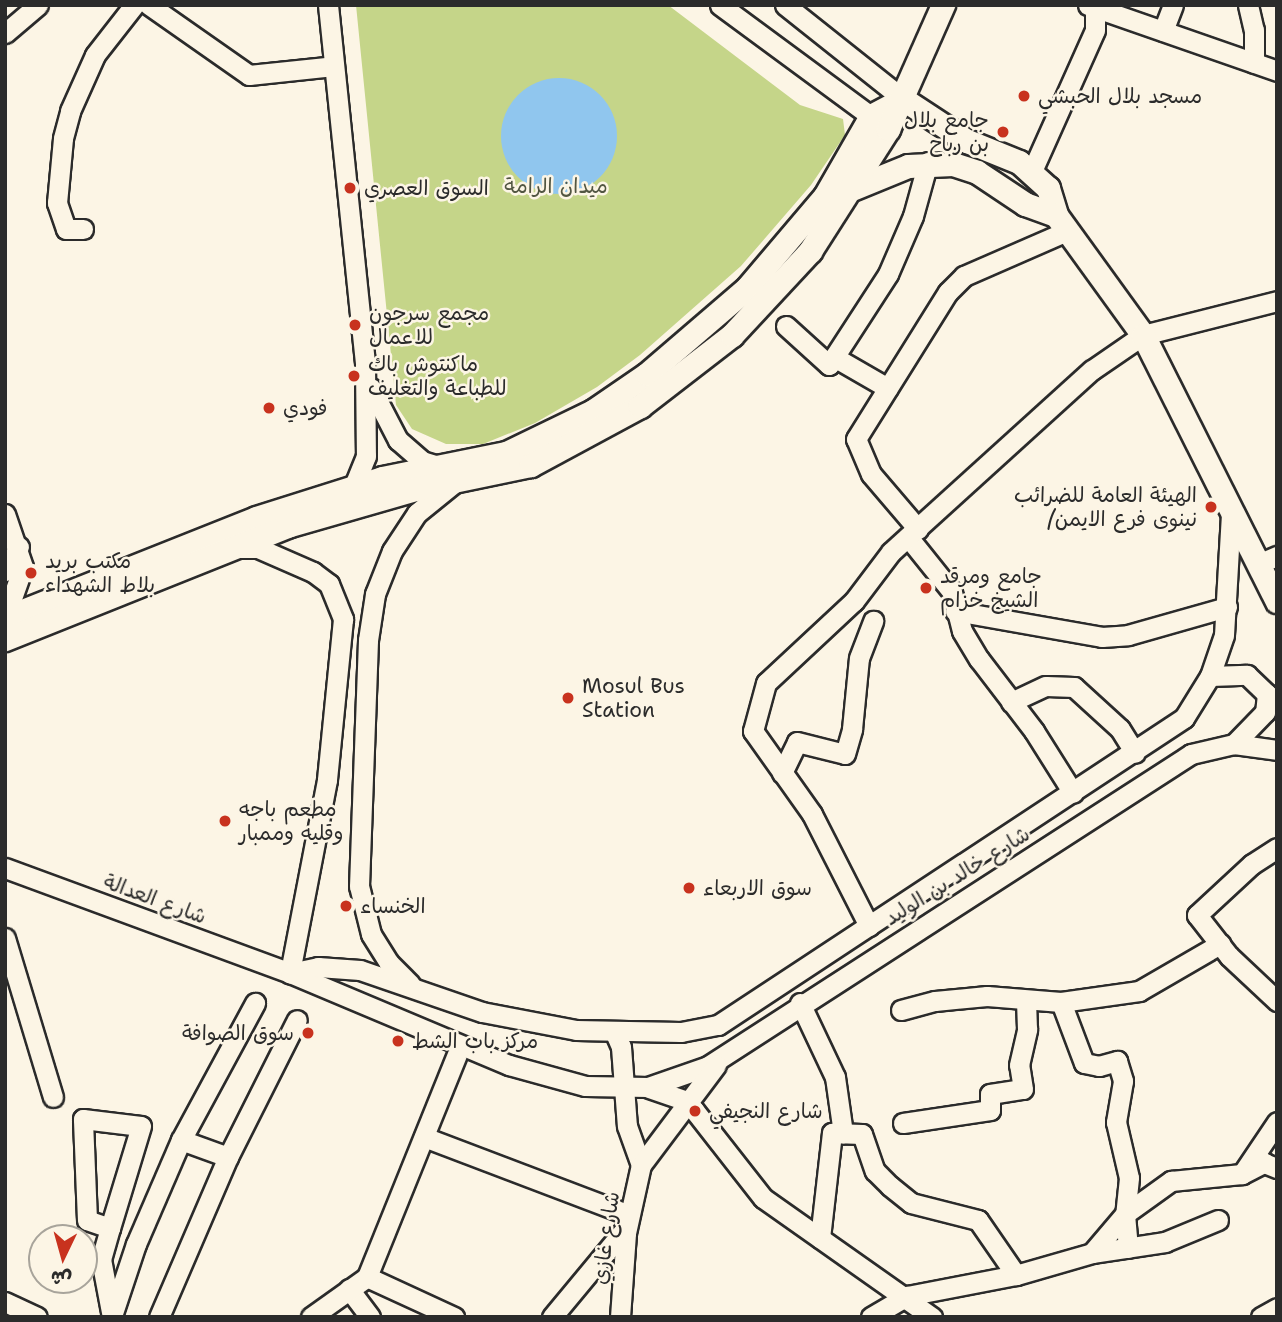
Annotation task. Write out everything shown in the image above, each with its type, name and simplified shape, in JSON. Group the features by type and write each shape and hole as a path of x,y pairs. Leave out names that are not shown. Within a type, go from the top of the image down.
{"main road":[{"path":"5,618 244,522 354,486 484,459 532,443 602,405 672,354 747,288 789,243 879,123 903,99 943,5"},
{"path":"903,99 945,128 1032,171 1048,188 1061,223 1143,335 1231,512 1267,560 1277,601"},
{"path":"5,639 95,607 224,551 333,511 552,456 673,384 760,309 810,251 854,188 879,123"},
{"path":"854,188 890,171 928,162 977,172 1061,223"}],"street":[{"path":"83,229 66,229 57,203 66,124 95,55 134,5"},
{"path":"149,5 249,75 334,65"},
{"path":"328,5 365,365 366,456 354,486"},
{"path":"720,5 879,123"},
{"path":"785,5 903,99"},
{"path":"1163,31 1173,5"},
{"path":"1248,5 1254,30 1254,63"},
{"path":"5,33 37,6"},
{"path":"1032,171 1095,30 1093,6 1277,71"},
{"path":"786,326 829,365 888,274 912,216 928,162"},
{"path":"1061,223 964,276 948,292 856,439 860,455 952,592 955,611 979,659 1073,793"},
{"path":"869,926 812,814 753,731 766,683 854,601 913,533 1092,370 1143,335 1277,302"},
{"path":"834,357 888,388"},
{"path":"365,365 378,407 398,440 422,461 442,467"},
{"path":"413,986 379,949 361,902 368,640 375,594 404,531 433,497 464,480"},
{"path":"224,551 258,548 296,562 329,584 344,619 325,793 290,972 346,967 413,986 513,1020 614,1031 694,1031 718,1025 1135,753 1184,718 1210,676 1227,607 1231,512"},
{"path":"5,514 19,547 22,578 5,618"},
{"path":"5,571 19,547"},
{"path":"955,611 1102,638 1128,635 1227,607"},
{"path":"782,773 797,742 845,754 852,729 859,658 873,621"},
{"path":"1210,676 1247,675 1256,678 1267,694 1265,712 1234,744"},
{"path":"1011,702 1046,686 1074,687 1120,729 1135,753"},
{"name":"شارع خالد بن الوليد","path":"621,1089 673,1082 725,1055 800,1003 1178,761 1205,749 1234,744 1277,750"},
{"path":"1277,848 1251,864 1197,915 1220,944 1277,1001"},
{"name":"شارع العدالة","path":"5,868 290,972 509,1065 585,1086 621,1089"},
{"path":"5,938 53,1097"},
{"path":"901,1010 935,1001 987,996 1061,1002 1139,991 1220,944"},
{"path":"903,1123 990,1110 989,1094 1023,1089 1019,1065 1027,1029 1026,1001"},
{"path":"1061,1002 1084,1063 1099,1066 1116,1061 1123,1081 1115,1107 1129,1178 1125,1214 1129,1248"},
{"path":"112,1317 136,1244 181,1140 255,1003"},
{"path":"800,1003 835,1077 843,1133"},
{"path":"159,1317 228,1157 297,1020"},
{"name":"شارع غازي","path":"614,1031 621,1047 621,1089 641,1165"},
{"path":"311,1317 368,1277 457,1054"},
{"name":"شارع غازي","path":"620,1317 628,1222 641,1165 687,1101 725,1055"},
{"path":"648,1087 687,1101 763,1198 907,1296 932,1317"},
{"path":"110,1228 86,1220 83,1119 141,1126 101,1259 112,1317"},
{"path":"1242,1174 1277,1122"},
{"path":"820,1238 832,1133 862,1134 875,1171 911,1203 978,1220 1016,1275"},
{"path":"424,1137 628,1222 552,1317"},
{"path":"181,1140 228,1157"},
{"path":"1092,1253 1125,1214 1171,1181 1242,1174 1264,1163 1277,1168"},
{"path":"871,1317 907,1296 1016,1275 1092,1253 1165,1242 1218,1220"},
{"path":"368,1277 454,1317"},
{"path":"349,1289 370,1317"},
{"path":"5,1302 37,1317"},
{"path":"1261,1317 1277,1308"}],"green space":[{"name":"ميدان الرامة","path":"356,5 668,5 800,105 843,119 845,135 811,185 741,266 640,355 597,387 535,423 483,444 446,444 412,429 396,405"}],"water":[{"path":"559,78 581,83 600,95 612,114 617,136 612,158 600,177 581,189 559,194 537,189 518,177 506,158 501,136 506,114 518,95 537,83"}],"place":[{"name":"مسجد بلال الحبشي","path":"1024,96"},
{"name":"جامع بلال بن رباح","path":"1003,132"},
{"name":"السوق العصري","path":"350,188"},
{"name":"مجمع سرجون للاعمال","path":"355,325"},
{"name":"ماكنتوش باك للطباعة والتغليف","path":"354,376"},
{"name":"فودي","path":"269,408"},
{"name":"الهيئة العامة للضرائب /نينوى فرع الايمن","path":"1211,507"},
{"name":"مكتب بريد بلاط الشهداء","path":"31,573"},
{"name":"جامع ومرقد الشيخ خزام","path":"926,588"},
{"name":"Mosul Bus Station","path":"568,698"},
{"name":"مطعم باجه وقليه وممبار","path":"225,821"},
{"name":"سوق الاربعاء","path":"689,888"},
{"name":"الخنساء","path":"346,906"},
{"name":"سوق الصوافة","path":"308,1033"},
{"name":"مركز باب الشط","path":"398,1041"},
{"name":"شارع النجيفي","path":"695,1111"}]}
